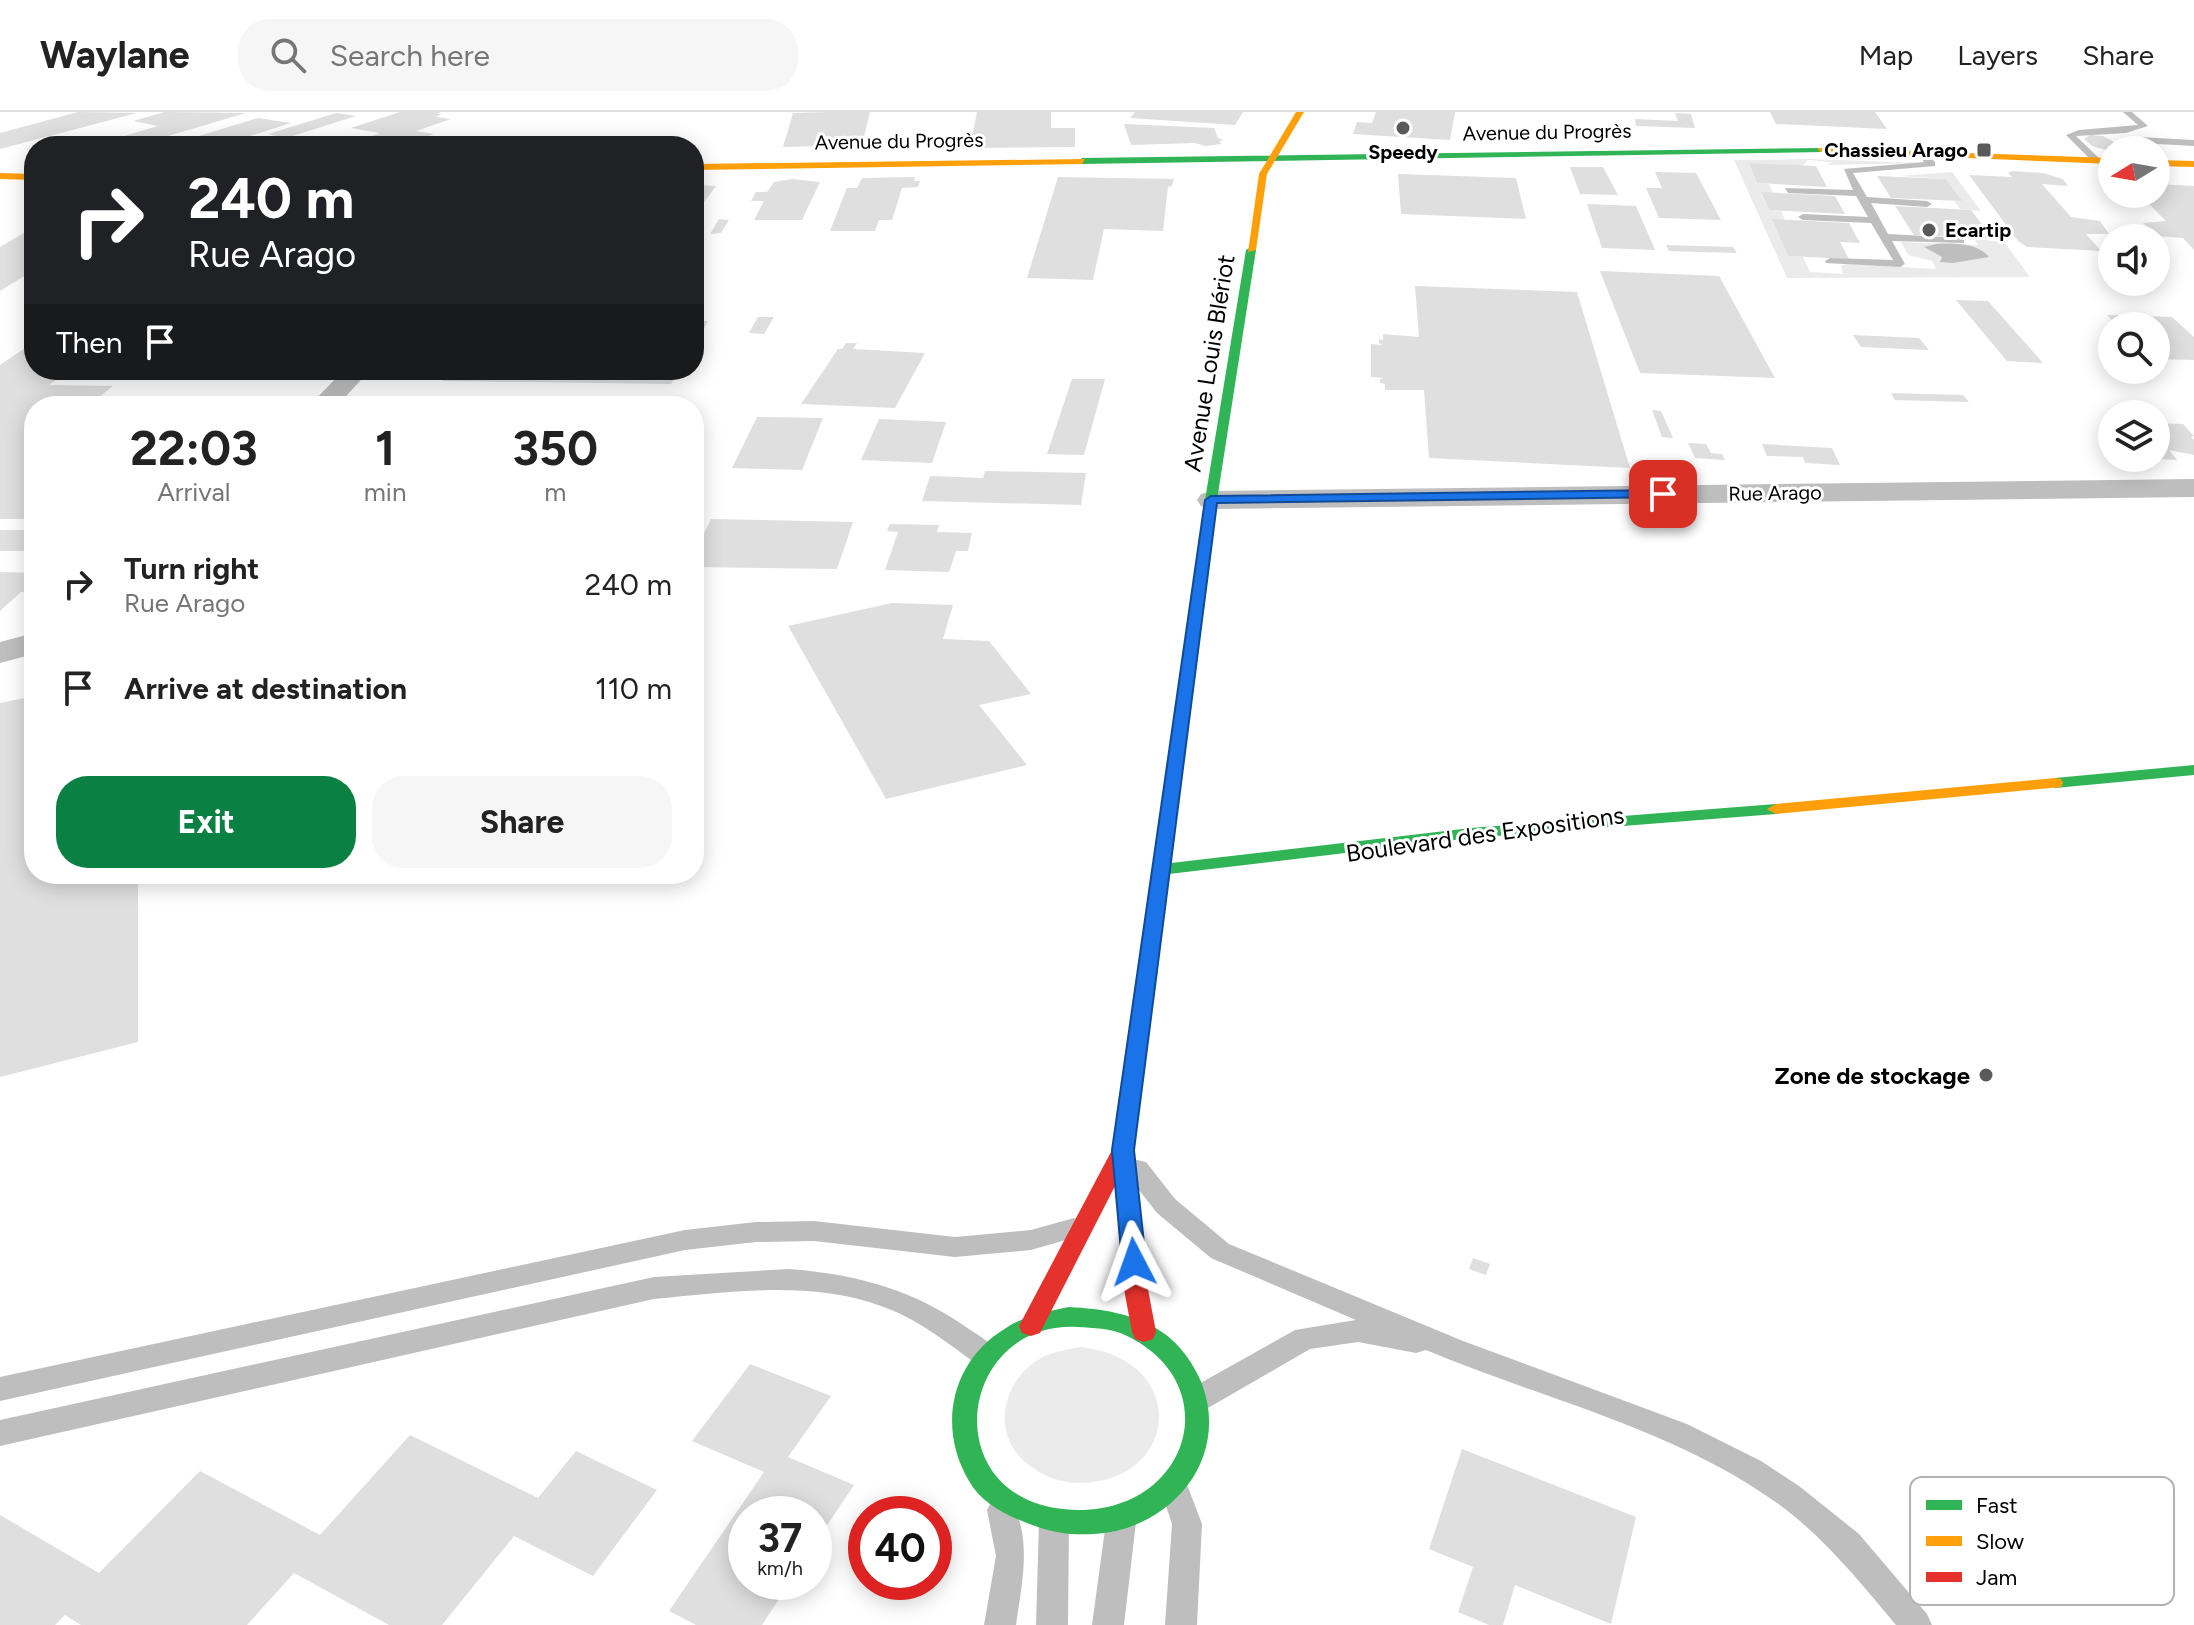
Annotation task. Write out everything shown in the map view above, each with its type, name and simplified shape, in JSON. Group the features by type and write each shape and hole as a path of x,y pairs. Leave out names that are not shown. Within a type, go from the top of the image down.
{"street":[{"name":"Avenue Louis Blériot","path":"1144,1332 1135,1284 1123,1150 1167,899 1163,869 1211,500 1263,174 1300,112"},
{"name":"Avenue du Progrès","path":"704,167 1765,151 1919,152 2098,160"},
{"path":"2170,163 2194,164"},
{"path":"0,176 24,177"},
{"path":"332,396 348,380"},
{"name":"Rue Arago","path":"1211,500 2194,488"},
{"path":"0,653 24,646"},
{"name":"Boulevard des Expositions","path":"1163,869 1471,833 1816,806 2194,770"},
{"name":"Boulevard des Expositions","path":"1614,841 1816,806"},
{"name":"Avenue Louis Blériot","path":"1031,1326 1123,1150"},
{"path":"1069,1317 1108,1319 1144,1332 1168,1349 1187,1372 1198,1399 1200,1429 1191,1458 1174,1486 1151,1505 1122,1519 1089,1525 1054,1522 1025,1513 1000,1498 977,1472 964,1443 962,1412 970,1383 987,1357 1007,1339 1031,1326 1069,1317"}],"lane":[{"path":"2098,156 2070,135 2080,131 2135,130 2144,126 2127,112"},
{"path":"2104,132 2114,136"},
{"path":"2170,144 2194,143"},
{"path":"1836,272 1830,261 1900,264 1847,171 1932,164 1919,152"},
{"path":"1788,190 1927,204"},
{"path":"1803,217 1874,220"},
{"path":"1884,237 1960,241"},
{"path":"1123,1150 1166,1206 1220,1251 1453,1349 1677,1433 1751,1470 1789,1495 1848,1544 1916,1625"},
{"path":"0,1389 685,1240 756,1232 814,1231 955,1247 1031,1240 1085,1225"},
{"path":"0,1433 654,1288 744,1280 829,1283 882,1295 919,1311 987,1357"},
{"path":"1198,1399 1305,1338 1330,1332 1358,1331 1453,1349"},
{"path":"1174,1486 1187,1524 1181,1625"},
{"path":"1000,1498 1011,1556 1000,1625"},
{"path":"1108,1625 1122,1519"},
{"path":"1052,1625 1054,1522"}],"shaded area":[{"path":"1808,159 1921,163 1827,165 1832,162 1808,160 1802,166 1749,163 1757,183 1769,184 1773,193 1761,193 1769,210 1781,211 1785,220 1773,220 1788,256 1803,257 1810,272 1843,274 1841,266 1846,264 1936,269 1932,261 1908,255 1901,242 1978,245 1974,238 2005,243 2030,277 1787,278 1734,160"},
{"path":"1952,172 1981,211 1960,209 1954,201 1961,201 1946,179 1900,176"},
{"path":"1936,244 1972,246 1989,257 1940,262 1942,257 1924,247"},
{"path":"1081,1347 1117,1357 1141,1374 1155,1395 1159,1420 1153,1443 1137,1463 1113,1477 1080,1483 1050,1477 1024,1461 1013,1448 1005,1419 1006,1404 1012,1389 1031,1365 1049,1354"}],"building":[{"path":"78,112 137,113 49,136 24,136 24,143 0,149 0,133"},
{"path":"165,112 246,113 168,136 124,136 158,126 133,121"},
{"path":"400,112 441,112 436,117 451,119 416,131 434,134 428,136 372,136 380,133 351,128"},
{"path":"870,112 862,145 783,147 793,113"},
{"path":"977,112 1051,112 1051,128 1075,128 1075,147 970,148"},
{"path":"1135,112 1243,112 1235,125 1130,118"},
{"name":"Speedy","path":"1376,112 1455,112 1450,140 1353,134 1357,122 1372,123"},
{"path":"1770,112 1875,112 1887,129 1776,124"},
{"path":"336,113 356,116 293,136 268,134"},
{"path":"1675,113 1691,114 1695,128 1636,126 1635,119 1678,121"},
{"path":"258,118 291,123 250,136 199,136"},
{"path":"1124,124 1214,128 1218,138 1224,140 1220,141 1221,144 1206,146 1194,143 1131,145"},
{"path":"2090,135 2103,136 2098,136 2098,148 2084,139"},
{"path":"1749,163 1816,166 1827,187 1757,183"},
{"path":"1570,167 1603,167 1618,195 1580,194"},
{"path":"1655,172 1696,173 1721,220 1659,218 1646,188 1662,188"},
{"path":"2008,173 2043,173 2063,179 2068,186 2042,184 2071,217 2100,221 2102,224 2098,224 2098,234 2086,234 2098,251 2027,247 2018,241 1969,175 2012,177"},
{"path":"1398,174 1516,178 1526,219 1401,214"},
{"path":"1877,176 1946,179 1962,201 1891,198"},
{"path":"915,177 914,181 920,181 918,187 902,188 892,220 879,220 875,231 830,231 847,188 857,188 862,178"},
{"path":"1058,177 1174,179 1172,186 1168,187 1163,231 1104,229 1093,280 1027,278"},
{"path":"792,179 820,182 802,220 754,220 764,201 751,201 756,192 767,192 774,182"},
{"path":"704,185 716,186 704,202"},
{"path":"2170,185 2194,186 2194,250 2183,238 2170,237 2170,224 2143,223 2166,221 2153,208 2170,208"},
{"path":"1761,192 1835,196 1845,214 1769,210"},
{"path":"1587,204 1636,206 1655,250 1602,248"},
{"path":"1895,206 1971,210 1993,239 1914,235"},
{"path":"719,219 729,220 721,233 710,234"},
{"path":"1772,219 1849,223 1860,243 1840,242 1849,259 1788,256"},
{"path":"24,233 24,276 0,291 0,247"},
{"path":"1666,245 1733,247 1737,253 1669,251"},
{"path":"1600,271 1719,276 1775,378 1640,373"},
{"path":"1415,286 1577,292 1630,468 1429,458 1424,390 1385,390 1385,384 1380,383 1380,379 1384,378 1371,377 1371,344 1383,345 1379,339 1383,340 1383,334 1419,337"},
{"path":"1956,300 1988,301 2043,363 2007,361"},
{"path":"758,317 774,317 764,334 749,333"},
{"path":"2170,317 2194,337 2194,360 2170,359"},
{"path":"1853,335 1919,338 1929,350 1861,347"},
{"path":"846,343 857,343 853,349 925,353 895,408 801,404 838,349"},
{"path":"24,349 24,380 56,380 49,385 113,386 100,396 24,396 24,519 0,519 0,365"},
{"path":"1072,379 1105,379 1084,455 1047,454"},
{"path":"443,380 674,380 671,384"},
{"path":"1891,393 1963,395 1969,402 1895,400"},
{"path":"1652,410 1661,411 1673,438 1662,437"},
{"path":"757,417 823,418 802,470 732,468"},
{"path":"879,419 946,422 932,463 861,460"},
{"path":"2170,424 2183,424 2194,436 2191,437 2194,440 2194,455 2170,450"},
{"path":"1688,443 1706,444 1711,453 1722,454 1725,460 1695,458"},
{"path":"1762,444 1832,448 1840,465 1805,463 1803,457 1767,456"},
{"path":"985,471 1086,473 1081,505 922,501 930,476 983,478"},
{"path":"711,519 853,522 837,569 704,567 704,533"},
{"path":"890,524 939,525 937,532 972,533 968,551 956,551 949,572 885,570 898,532 887,531"},
{"path":"0,530 24,530 24,551 0,551"},
{"path":"0,572 24,573 24,592 0,611"},
{"path":"892,603 953,605 943,639 989,641 1031,694 979,705 1027,765 886,799 788,626"},
{"path":"24,698 24,884 138,884 138,1042 0,1077 0,703"},
{"path":"1473,1258 1490,1264 1486,1275 1469,1269"},
{"path":"750,1364 831,1396 788,1457 854,1485 832,1518 832,1496 748,1496 764,1472 692,1441"},
{"path":"410,1435 538,1498 576,1451 657,1490 593,1576 514,1536 442,1625 389,1625 294,1573 247,1625 81,1625 65,1615 55,1625 0,1625 0,1515 99,1573 200,1471 320,1535"},
{"path":"1462,1449 1636,1517 1611,1624 1515,1585 1503,1625 1489,1625 1458,1612 1473,1567 1429,1549"},
{"path":"728,1525 728,1600 778,1600 762,1625 696,1625 669,1611"}],"traffic: fast":[{"path":"1082,161 1820,150"},
{"path":"1126,1128 1211,500 1251,250"},
{"path":"2055,783 2194,770"},
{"path":"1163,869 1471,833 1776,809"},
{"path":"1069,1317 1118,1323 1156,1341 1173,1357 1186,1377 1194,1399 1197,1422 1195,1445 1186,1468 1171,1488 1151,1504 1128,1516 1074,1522 1022,1510 1000,1496 981,1478 970,1460 964,1441 966,1401 982,1364 1019,1332 1069,1317"}],"traffic: slow":[{"path":"1251,250 1263,174 1300,112"},
{"path":"1820,150 2098,160"},
{"path":"704,167 1082,161"},
{"path":"2170,163 2194,164"},
{"path":"0,176 24,177"},
{"path":"1776,809 2055,783"}],"traffic: jam":[{"path":"1126,1128 1123,1150 1135,1284 1144,1332"},
{"path":"1031,1326 1123,1150"}],"place":[{"name":"Speedy","path":"1403,128"},
{"name":"Chassieu Arago","path":"1984,150"},
{"name":"Ecartip","path":"1929,230"},
{"name":"Zone de stockage","path":"1986,1075"}],"route":[{"path":"1134,1262 1123,1150 1211,500 1663,494"}]}
